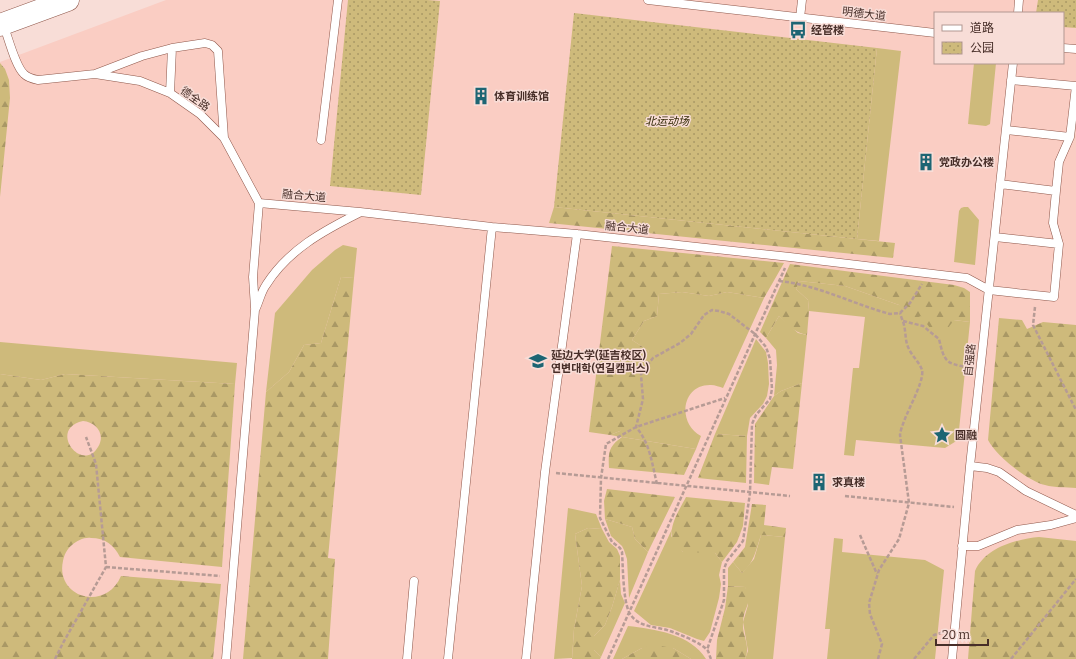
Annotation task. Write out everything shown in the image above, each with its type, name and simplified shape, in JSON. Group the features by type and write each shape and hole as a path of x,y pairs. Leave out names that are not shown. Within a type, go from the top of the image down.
{"main road":[{"path":"2,25 68,0"}],"lane":[{"path":"320,140 338,0"},
{"name":"明德大道","path":"648,0 934,33"},
{"path":"800,18 802,0"},
{"path":"1018,12 1019,0"},
{"name":"德全路","path":"2,25 18,67 30,78 38,80 96,74 140,81 170,93 200,114 224,138 260,203"},
{"path":"96,74 142,56 172,48 205,43 212,45 218,51 224,138"},
{"path":"170,93 172,48"},
{"path":"1064,48 1076,49"},
{"name":"自强路","path":"952,659 970,466 1013,64"},
{"path":"989,290 1054,297 1059,244 1053,223 1059,162 1070,137 1076,86 1011,80"},
{"path":"1006,130 1070,137"},
{"path":"1000,184 1056,191"},
{"path":"226,659 255,310 253,277 260,203"},
{"name":"融合大道","path":"260,203 790,256 967,278 989,290"},
{"path":"255,310 265,286 282,263 305,242 360,212"},
{"path":"448,659 492,227"},
{"path":"526,659 546,472 578,234"},
{"path":"995,236 1059,244"},
{"path":"970,466 987,468 999,472 1026,491 1076,515"},
{"path":"962,546 978,546 1017,530 1051,525 1076,518"},
{"path":"408,659 414,580"}],"path":[{"path":"608,659 790,256"},
{"path":"779,281 790,282 829,293 890,314 900,313 917,294 927,273"},
{"path":"1036,295 1033,325 1076,410"},
{"path":"636,428 643,399 641,375 643,370 653,358 680,343 691,334 704,315 712,310 729,314 755,334 766,347 770,360 772,389 770,399 756,415 752,424 750,493 743,541 727,561 724,569 724,600 707,650"},
{"path":"878,659 882,644 870,614 869,603 879,570 899,539 909,503 900,435 901,426 915,397 922,370 909,350 900,313"},
{"path":"902,320 923,326 939,339 942,352 946,360 952,365 967,367"},
{"path":"711,659 707,650 700,645 669,630 642,624 629,612 622,552 620,548 612,542 600,518 601,478 606,444 636,428 726,398"},
{"path":"636,428 643,435 650,453 657,484"},
{"path":"55,659 106,567 96,464 86,436"},
{"path":"546,472 686,487 790,496"},
{"path":"845,496 966,509"},
{"path":"860,535 878,575"},
{"path":"106,567 233,577"},
{"path":"1011,659 1076,579"},
{"path":"914,659 934,635 941,633"}],"shaded area":[{"name":"延边大学(延吉校区) 연변대학(연길캠퍼스)","path":"166,0 1076,0 1076,659 0,659 0,62"}],"green space":[{"path":"348,0 440,1 421,195 330,186"},
{"path":"1038,0 1076,0 1076,28 1064,27 1064,12 1036,12"},
{"name":"北运动场","path":"574,13 877,48 857,239 554,207"},
{"path":"877,48 901,51 879,241 857,239"},
{"path":"0,63 5,69 9,80 10,98 0,197"},
{"path":"974,64 996,64 990,124 986,126 968,124"},
{"path":"554,207 895,243 893,258 549,223"},
{"path":"964,207 968,207 979,220 975,265 954,262 959,211"},
{"path":"343,245 357,248 354,278 341,277 321,343 304,345 289,372 266,392 275,313 312,270"},
{"path":"612,246 784,263 764,298 727,292 709,296 682,292 659,294 657,316 644,321 632,340 649,351 637,369 639,399 638,408 631,421 620,431 610,435 589,432"},
{"path":"790,264 954,285 964,288 970,292 970,322 954,320 948,328 933,332 921,316 906,322 899,305 845,286 799,281 796,289 808,300 809,311 807,335 792,328 779,316 766,338 760,332"},
{"path":"341,277 354,278 328,558 335,559 328,659 243,659 266,392 289,372 304,345 321,343"},
{"path":"799,281 845,286 899,305 921,316 970,322 958,440 945,448 856,440 854,456 844,455 853,368 859,368 865,317 809,311 808,300 796,289"},
{"path":"682,292 709,296 727,292 764,298 723,388 713,385 701,386 693,391 688,398 686,414 688,423 693,430 701,436 696,449 610,435 620,431 637,378 637,369 649,351 632,340 644,321 657,316 659,294"},
{"path":"779,316 798,333 807,335 802,383 781,391 774,396 777,365 776,350 766,338"},
{"path":"999,318 1022,320 1027,329 1043,322 1076,325 1076,488 1049,486 1030,479 1005,460 988,440"},
{"path":"756,339 766,352 769,384 767,396 763,404 750,418 747,436 715,434"},
{"path":"0,342 237,363 235,384 65,374 41,380 0,374"},
{"path":"0,374 41,380 65,374 235,384 222,567 120,557 112,546 101,539 96,538 88,538 78,541 66,552 63,561 63,573 66,584 83,596 94,597 104,594 114,587 121,576 221,584 213,659 0,659","holes":["83,421 96,426 101,438 98,447 91,454 84,455 77,453 71,447 68,440 68,432 73,426"]},
{"path":"802,383 793,469 772,467 769,485 754,483 755,424 774,396 781,391"},
{"path":"715,434 747,436 746,483 698,478"},
{"path":"622,437 696,449 684,475 609,468 610,450 614,443"},
{"path":"607,489 675,497 648,552 635,539 632,527 605,519 604,501"},
{"path":"686,497 745,503 743,526 737,542 722,562 715,553 683,552 674,543 672,537 673,525 677,513"},
{"path":"752,504 766,505 764,525 786,528 785,537 761,535 752,561 742,573 733,562 745,547"},
{"path":"568,508 596,514 602,529 588,528 575,534 582,586 574,629 572,658 554,659"},
{"path":"605,519 632,527 635,539 648,552 629,598 627,559 622,546 611,536"},
{"path":"588,528 602,529 609,542 617,549 620,556 620,580 605,625 594,636 594,650 601,657 600,659 572,659 574,629 582,586 575,534"},
{"path":"672,529 671,536 683,552 712,552 715,553 722,562 719,575 721,584 719,598 710,632 704,641 670,628 651,625 634,611"},
{"path":"761,535 785,537 773,659 745,659 748,651 743,622 748,605 745,587 728,586 728,568 733,562 742,573 754,559"},
{"path":"1039,537 1076,541 1076,659 968,659 975,571 986,556 1002,546 1021,540"},
{"path":"834,538 843,539 842,552 925,560 944,570 935,659 827,659 830,629 825,629"},
{"path":"620,580 621,594 625,603 601,657 594,650 594,636 605,625"},
{"path":"728,586 745,587 747,593 748,602 743,618 743,628 747,645 747,654 745,659 716,659 717,640 725,608"},
{"path":"628,626 660,631 682,638 699,651 706,659 691,659 673,648 642,648 622,659 613,659"},
{"path":"654,645 673,648 691,659 622,659 642,648"}],"place":[{"name":"经管楼","path":"798,30"},
{"name":"体育训练馆","path":"481,96"},
{"name":"党政办公楼","path":"926,162"},
{"name":"延边大学(延吉校区) 연변대학(연길캠퍼스)","path":"538,361"},
{"name":"圆融","path":"942,435"},
{"name":"求真楼","path":"819,482"}]}
